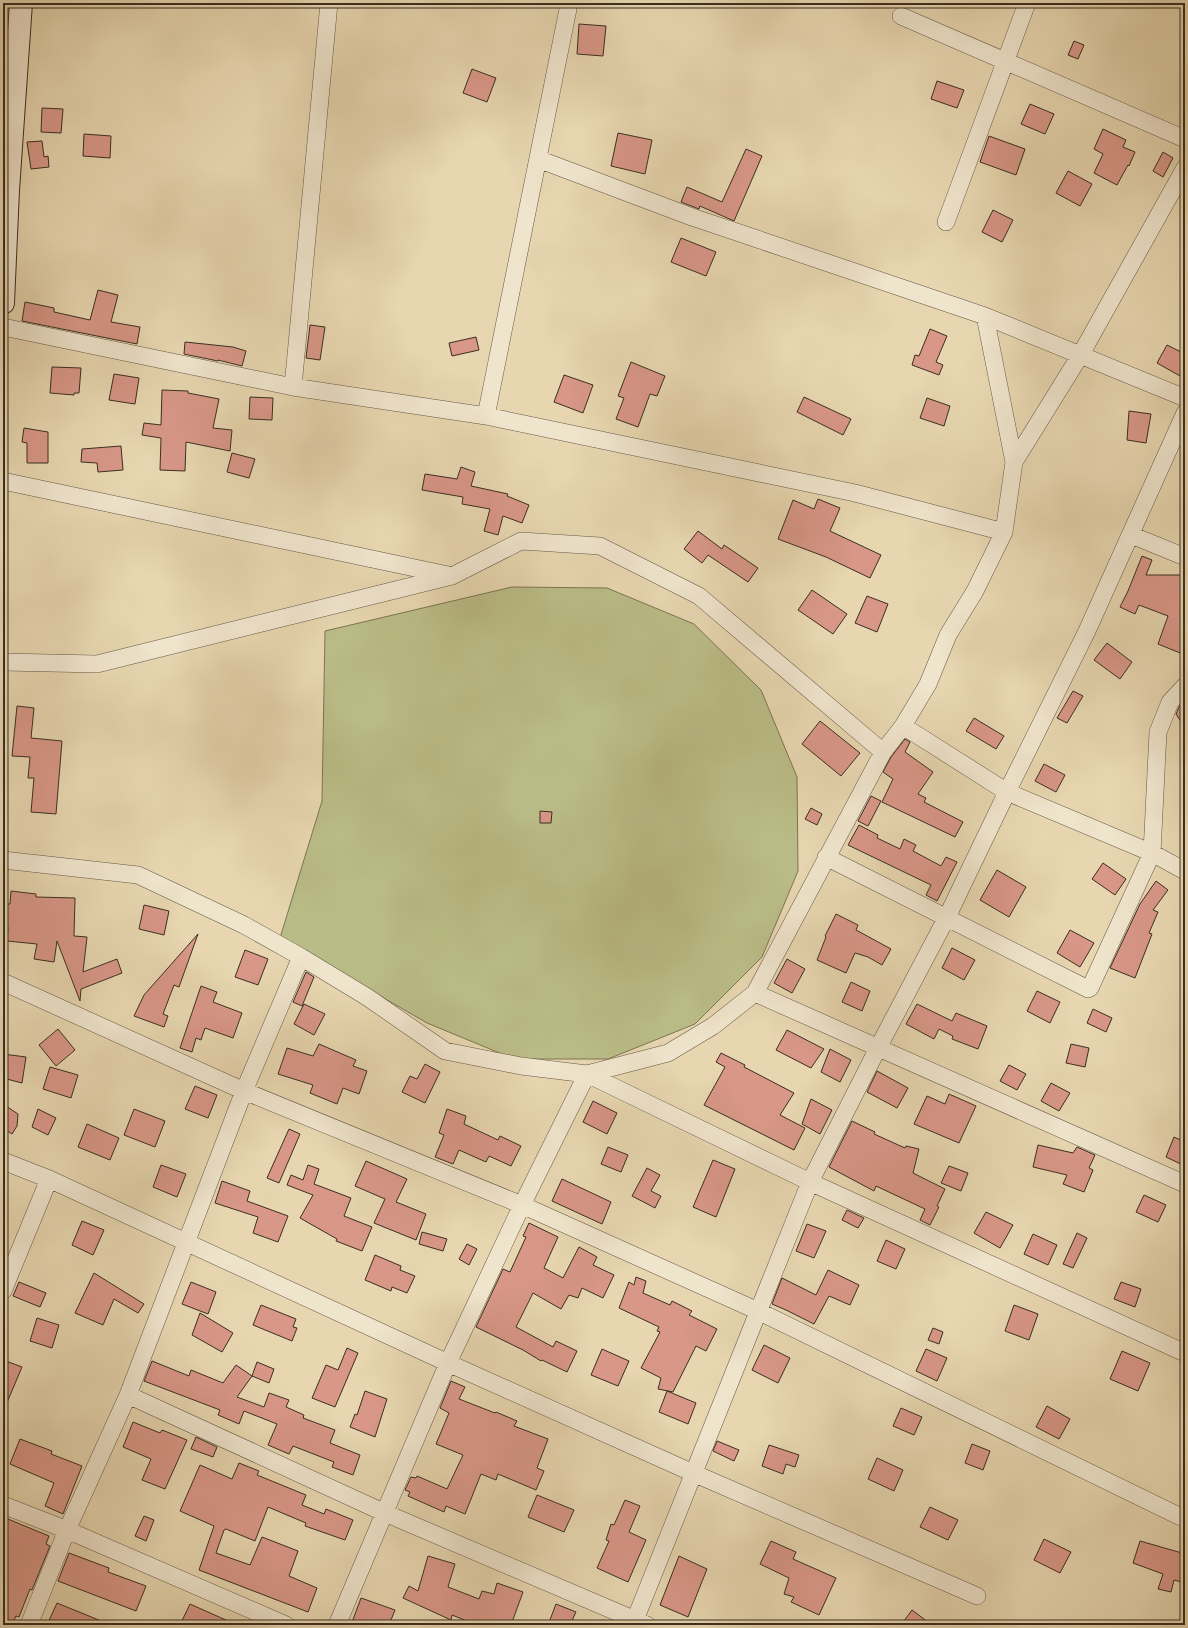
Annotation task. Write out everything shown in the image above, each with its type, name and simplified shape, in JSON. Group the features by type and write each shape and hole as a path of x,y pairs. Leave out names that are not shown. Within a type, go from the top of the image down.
{"street":[{"path":"3,303 10,58 21,3"},
{"path":"292,387 329,3"},
{"path":"946,222 1027,3"},
{"path":"486,416 568,8"},
{"path":"901,16 1185,139"},
{"path":"538,159 692,217 986,316 1185,398"},
{"path":"1014,462 1081,354 1185,168"},
{"path":"337,1625 448,1363 522,1205 587,1074 668,1053 713,1026 755,993 883,752 903,726 928,684 948,635 975,591 1004,532 1014,462 986,316"},
{"path":"3,327 292,387 486,416 855,493 1004,532"},
{"path":"128,1395 385,1513 638,1623 693,1473 810,1182 947,917 1007,792 1088,631 1185,413"},
{"path":"3,481 452,576"},
{"path":"1131,534 1185,557"},
{"path":"3,662 96,664 452,576 521,541 600,546 699,596 883,752"},
{"path":"826,857 1090,988 1152,853 1158,732 1170,702 1185,686"},
{"path":"903,726 1007,792 1152,853 1185,872"},
{"path":"3,860 138,876 244,925 301,957 367,997 445,1051 521,1066 587,1074 810,1182 1185,1353"},
{"path":"29,1625 67,1530 128,1395 244,1090 301,957"},
{"path":"3,982 244,1090 522,1205 758,1312 1185,1519"},
{"path":"755,993 1185,1184"},
{"path":"3,1161 49,1178 448,1363 693,1473 977,1596"},
{"path":"3,1291 49,1178"},
{"path":"3,1505 67,1530 286,1625"}],"green space":[{"path":"512,587 607,588 694,624 761,690 797,777 798,871 762,957 695,1024 608,1059 514,1059 427,1023 280,938 322,801 325,631"}],"building":[{"path":"579,24 606,26 603,56 577,54"},
{"path":"1074,41 1084,45 1078,59 1068,55"},
{"path":"472,69 496,78 487,102 463,93"},
{"path":"937,81 964,90 957,108 931,99"},
{"path":"1030,104 1054,114 1045,134 1021,124"},
{"path":"42,108 63,109 61,133 41,132"},
{"path":"1103,129 1126,140 1123,147 1135,152 1129,166 1128,165 1117,185 1094,173 1103,154 1094,149"},
{"path":"618,133 652,140 645,174 611,166"},
{"path":"84,134 111,136 110,158 83,156"},
{"path":"989,136 1025,149 1016,175 980,162"},
{"path":"42,141 44,157 48,156 49,167 31,169 27,142"},
{"path":"746,149 762,156 734,221 700,206 699,209 681,202 687,187 722,202"},
{"path":"1163,152 1173,158 1163,177 1153,171"},
{"path":"1068,171 1092,184 1080,206 1056,193"},
{"path":"993,210 1013,220 1002,242 982,232"},
{"path":"681,238 716,252 706,276 671,262"},
{"path":"98,290 118,295 111,322 140,327 137,344 22,321 25,302 54,308 54,312 90,320"},
{"path":"310,325 325,327 320,360 306,358"},
{"path":"930,329 947,336 936,362 943,365 939,375 912,365 915,355 919,356"},
{"path":"476,337 479,350 452,356 449,343"},
{"path":"185,342 233,347 246,351 242,366 184,354"},
{"path":"1167,345 1185,354 1185,367 1180,376 1157,363"},
{"path":"631,362 665,376 657,396 650,394 638,427 616,419 624,398 618,396"},
{"path":"52,367 81,368 79,393 74,393 74,395 50,393"},
{"path":"114,374 139,378 135,404 109,400"},
{"path":"564,375 593,385 583,413 554,402"},
{"path":"162,390 188,391 188,393 219,399 213,428 232,430 230,451 186,442 185,471 160,470 161,438 142,435 144,423 161,425"},
{"path":"250,397 273,398 272,420 249,419"},
{"path":"804,397 851,419 843,435 797,412"},
{"path":"927,398 950,406 944,426 920,418"},
{"path":"1129,411 1151,414 1146,443 1127,440"},
{"path":"24,428 48,432 48,463 27,463 27,443 22,442"},
{"path":"121,446 123,470 98,472 97,463 81,462 82,449"},
{"path":"232,453 255,459 249,478 227,472"},
{"path":"461,467 475,472 471,486 508,494 507,496 529,505 522,523 503,516 498,535 484,531 490,509 462,504 463,497 422,490 425,474 457,479"},
{"path":"818,499 840,508 830,531 881,555 870,578 826,557 778,539 793,500 814,509"},
{"path":"698,531 722,549 724,545 758,568 748,582 708,555 702,563 684,549"},
{"path":"1142,556 1152,560 1146,575 1181,575 1181,609 1185,611 1185,655 1158,644 1168,616 1139,605 1135,614 1120,607"},
{"path":"812,590 847,614 833,634 798,610"},
{"path":"867,596 888,604 877,632 855,623"},
{"path":"1107,643 1132,662 1120,679 1094,660"},
{"path":"1073,691 1083,696 1067,723 1057,718"},
{"path":"1185,701 1185,728 1176,714 1179,707"},
{"path":"17,706 34,708 31,738 62,741 56,814 31,812 34,778 28,778 30,757 12,756"},
{"path":"974,718 1004,736 996,749 966,731"},
{"path":"820,721 860,753 841,776 802,744"},
{"path":"905,739 910,742 905,752 933,772 918,794 926,798 924,802 963,822 955,837 882,802 893,779 883,772 891,757"},
{"path":"1044,764 1065,775 1056,792 1035,781"},
{"path":"871,796 881,801 868,826 858,821"},
{"path":"811,808 822,814 817,825 805,819"},
{"path":"540,811 552,812 551,823 540,823"},
{"path":"859,825 878,835 877,838 900,849 904,839 916,845 913,851 941,866 946,857 957,862 937,901 926,895 931,885 848,845"},
{"path":"1103,863 1126,879 1115,895 1092,879"},
{"path":"997,870 1026,887 1009,917 980,900"},
{"path":"1156,881 1168,890 1153,910 1158,912 1149,933 1152,934 1135,978 1110,968 1140,904"},
{"path":"11,891 36,894 36,897 75,898 74,936 87,937 83,972 117,959 122,973 81,989 80,1001 57,941 54,962 34,959 37,944 7,941 8,927 3,927 3,904 10,904"},
{"path":"144,905 169,911 164,935 139,929"},
{"path":"836,914 858,925 856,930 891,949 882,965 868,957 855,953 846,973 817,960 826,937 825,936"},
{"path":"1070,930 1094,943 1080,967 1057,953"},
{"path":"198,934 179,987 174,985 163,1014 168,1016 164,1027 134,1016 144,995"},
{"path":"952,948 975,960 964,980 942,968"},
{"path":"245,950 268,959 258,985 235,977"},
{"path":"787,959 805,969 792,993 774,983"},
{"path":"306,972 314,977 302,1006 293,1002"},
{"path":"851,982 870,991 862,1011 842,1002"},
{"path":"201,986 217,992 213,1002 242,1013 233,1038 205,1028 201,1040 196,1038 192,1052 180,1048"},
{"path":"1037,991 1060,1002 1050,1023 1027,1011"},
{"path":"304,1004 325,1014 314,1035 294,1024"},
{"path":"917,1004 952,1021 956,1013 987,1026 978,1049 952,1039 953,1036 939,1029 934,1039 906,1024"},
{"path":"1093,1009 1112,1018 1106,1032 1087,1023"},
{"path":"58,1029 75,1050 56,1066 39,1045"},
{"path":"787,1030 824,1049 811,1068 776,1050"},
{"path":"319,1044 356,1060 353,1066 367,1071 359,1094 343,1088 337,1104 310,1093 313,1085 278,1074 287,1048 313,1056"},
{"path":"1071,1044 1089,1048 1085,1067 1066,1063"},
{"path":"830,1049 851,1060 840,1082 821,1072"},
{"path":"721,1053 745,1065 744,1067 794,1093 780,1115 805,1128 794,1150 704,1105 725,1067 716,1062"},
{"path":"3,1054 26,1057 22,1083 3,1078"},
{"path":"425,1064 440,1072 425,1103 402,1092 410,1076 417,1079"},
{"path":"1009,1065 1026,1074 1017,1090 1000,1081"},
{"path":"50,1067 78,1075 71,1098 43,1089"},
{"path":"877,1071 908,1088 897,1108 867,1092"},
{"path":"1051,1083 1070,1093 1059,1111 1041,1101"},
{"path":"195,1086 217,1095 208,1118 185,1109"},
{"path":"949,1094 976,1106 959,1143 914,1124 927,1096 945,1104"},
{"path":"811,1099 832,1110 820,1134 802,1124"},
{"path":"593,1101 617,1113 607,1134 583,1122"},
{"path":"3,1104 18,1114 17,1126 12,1134 3,1128"},
{"path":"38,1109 56,1118 48,1135 32,1127"},
{"path":"134,1109 165,1121 155,1147 124,1135"},
{"path":"447,1109 466,1116 464,1124 498,1140 500,1136 521,1146 511,1166 489,1156 486,1162 459,1150 453,1164 435,1157 444,1135 439,1133"},
{"path":"852,1121 875,1132 874,1134 905,1148 906,1146 919,1149 913,1173 945,1189 937,1206 939,1207 930,1225 920,1220 925,1209 876,1186 874,1191 829,1167"},
{"path":"87,1124 119,1138 110,1160 78,1147"},
{"path":"289,1129 300,1134 279,1183 267,1178"},
{"path":"1174,1137 1185,1142 1185,1166 1166,1157"},
{"path":"1038,1145 1073,1153 1077,1147 1095,1155 1089,1168 1093,1170 1084,1192 1063,1184 1067,1175 1033,1167"},
{"path":"608,1147 628,1155 621,1172 601,1164"},
{"path":"713,1160 735,1169 716,1217 693,1207"},
{"path":"366,1161 407,1179 396,1202 426,1214 416,1240 374,1223 385,1199 355,1186"},
{"path":"161,1165 186,1174 177,1197 153,1187"},
{"path":"308,1165 319,1169 314,1184 351,1198 344,1216 372,1227 362,1251 336,1241 337,1239 300,1218 313,1195 287,1185 291,1175 303,1180"},
{"path":"949,1166 968,1173 961,1191 941,1183"},
{"path":"647,1168 660,1175 651,1191 661,1196 655,1208 632,1196"},
{"path":"562,1179 611,1202 602,1224 552,1201"},
{"path":"222,1181 250,1191 247,1201 288,1216 278,1242 253,1233 258,1217 215,1203"},
{"path":"1144,1195 1166,1205 1158,1222 1136,1212"},
{"path":"847,1210 864,1218 858,1228 842,1220"},
{"path":"986,1212 1013,1225 1000,1248 974,1233"},
{"path":"82,1221 104,1230 93,1255 72,1245"},
{"path":"529,1223 558,1237 544,1268 563,1278 579,1247 597,1257 593,1265 614,1275 603,1298 582,1288 578,1298 569,1295 561,1309 533,1293 516,1327 553,1347 556,1341 577,1351 567,1372 542,1360 541,1361 523,1350 476,1327 503,1269 510,1272 526,1237 523,1236"},
{"path":"807,1224 826,1231 814,1258 796,1251"},
{"path":"422,1232 447,1239 443,1251 419,1244"},
{"path":"1077,1233 1087,1238 1073,1268 1063,1264"},
{"path":"1033,1234 1057,1245 1048,1265 1024,1254"},
{"path":"886,1240 905,1249 896,1269 877,1261"},
{"path":"467,1244 477,1249 469,1265 459,1259"},
{"path":"375,1255 401,1266 400,1270 415,1276 407,1293 392,1287 391,1291 365,1280"},
{"path":"828,1270 859,1285 850,1305 829,1296 814,1324 772,1304 782,1278 816,1295"},
{"path":"94,1273 144,1304 138,1313 114,1299 103,1325 75,1313"},
{"path":"636,1277 646,1281 643,1293 670,1305 672,1301 692,1311 689,1315 717,1329 706,1351 696,1346 673,1392 658,1389 661,1378 641,1368 660,1332 657,1331 659,1327 619,1308 629,1282 634,1285"},
{"path":"19,1282 46,1293 40,1307 13,1296"},
{"path":"191,1282 216,1292 208,1314 182,1304"},
{"path":"1121,1282 1141,1289 1135,1307 1114,1299"},
{"path":"261,1305 296,1319 293,1327 297,1328 292,1341 253,1325"},
{"path":"1014,1305 1038,1314 1029,1340 1005,1331"},
{"path":"200,1313 233,1333 222,1352 192,1335"},
{"path":"37,1318 59,1325 52,1348 30,1341"},
{"path":"933,1328 943,1332 939,1344 928,1340"},
{"path":"764,1345 790,1358 778,1383 752,1370"},
{"path":"347,1348 358,1353 335,1407 312,1398 326,1365 338,1370"},
{"path":"602,1349 629,1361 618,1386 591,1375"},
{"path":"926,1349 947,1358 937,1381 916,1371"},
{"path":"1122,1351 1150,1363 1138,1391 1110,1379"},
{"path":"3,1360 22,1367 3,1412"},
{"path":"152,1361 189,1376 191,1370 223,1383 236,1365 252,1376 237,1397 264,1407 269,1393 289,1400 286,1407 304,1415 303,1418 335,1430 330,1443 360,1455 353,1475 332,1467 334,1462 293,1446 289,1454 268,1445 277,1424 244,1411 239,1424 218,1415 220,1410 144,1381"},
{"path":"257,1362 274,1369 269,1383 252,1376"},
{"path":"451,1381 465,1387 459,1399 517,1421 514,1426 548,1439 537,1468 544,1471 536,1490 498,1474 496,1480 481,1474 465,1514 446,1506 444,1512 408,1496 410,1492 405,1490 411,1477 416,1478 417,1476 447,1489 463,1455 436,1444 449,1413 440,1408"},
{"path":"365,1391 387,1399 375,1437 350,1427 355,1414 357,1415"},
{"path":"667,1391 696,1403 688,1424 659,1412"},
{"path":"1047,1406 1070,1419 1059,1439 1036,1427"},
{"path":"901,1408 922,1417 914,1435 893,1426"},
{"path":"133,1422 160,1433 162,1430 187,1440 165,1489 142,1480 151,1459 123,1447"},
{"path":"196,1437 217,1447 213,1457 191,1449"},
{"path":"20,1439 52,1451 51,1454 82,1466 63,1514 45,1506 54,1483 10,1464"},
{"path":"717,1441 739,1450 734,1461 713,1451"},
{"path":"972,1444 990,1451 983,1470 965,1463"},
{"path":"769,1445 799,1455 795,1467 786,1464 783,1474 762,1466"},
{"path":"877,1458 903,1470 894,1491 868,1479"},
{"path":"239,1463 259,1471 257,1475 306,1495 302,1505 324,1514 326,1509 353,1520 345,1540 305,1526 306,1523 268,1507 255,1541 226,1529 224,1530 216,1553 250,1565 262,1537 298,1551 289,1576 317,1588 308,1612 199,1570 214,1526 180,1511 200,1465 232,1479"},
{"path":"537,1495 574,1510 564,1532 528,1517"},
{"path":"625,1500 640,1506 629,1532 646,1540 628,1582 597,1568 609,1541 606,1540 611,1524 614,1525"},
{"path":"930,1507 958,1520 948,1540 920,1527"},
{"path":"144,1516 154,1520 146,1541 135,1536"},
{"path":"3,1517 49,1536 46,1544 50,1546 32,1590 30,1589 19,1617 16,1616 12,1625 3,1625"},
{"path":"1044,1539 1071,1552 1060,1573 1034,1560"},
{"path":"771,1541 796,1552 793,1559 836,1578 819,1615 791,1602 794,1597 784,1594 789,1578 760,1564"},
{"path":"1140,1541 1182,1553 1181,1557 1185,1558 1185,1583 1174,1580 1171,1592 1158,1589 1163,1574 1133,1563"},
{"path":"69,1553 109,1568 108,1572 146,1586 136,1611 58,1581"},
{"path":"428,1556 455,1564 448,1587 479,1599 482,1591 494,1594 497,1583 523,1592 511,1625 477,1625 452,1615 451,1620 403,1598 409,1586 418,1591"},
{"path":"679,1556 707,1569 688,1617 660,1605"},
{"path":"361,1598 395,1610 389,1625 351,1625"},
{"path":"57,1603 111,1625 47,1625"},
{"path":"190,1604 237,1625 180,1625"},
{"path":"556,1604 576,1612 570,1625 548,1625"},
{"path":"912,1610 932,1625 901,1625"}]}
